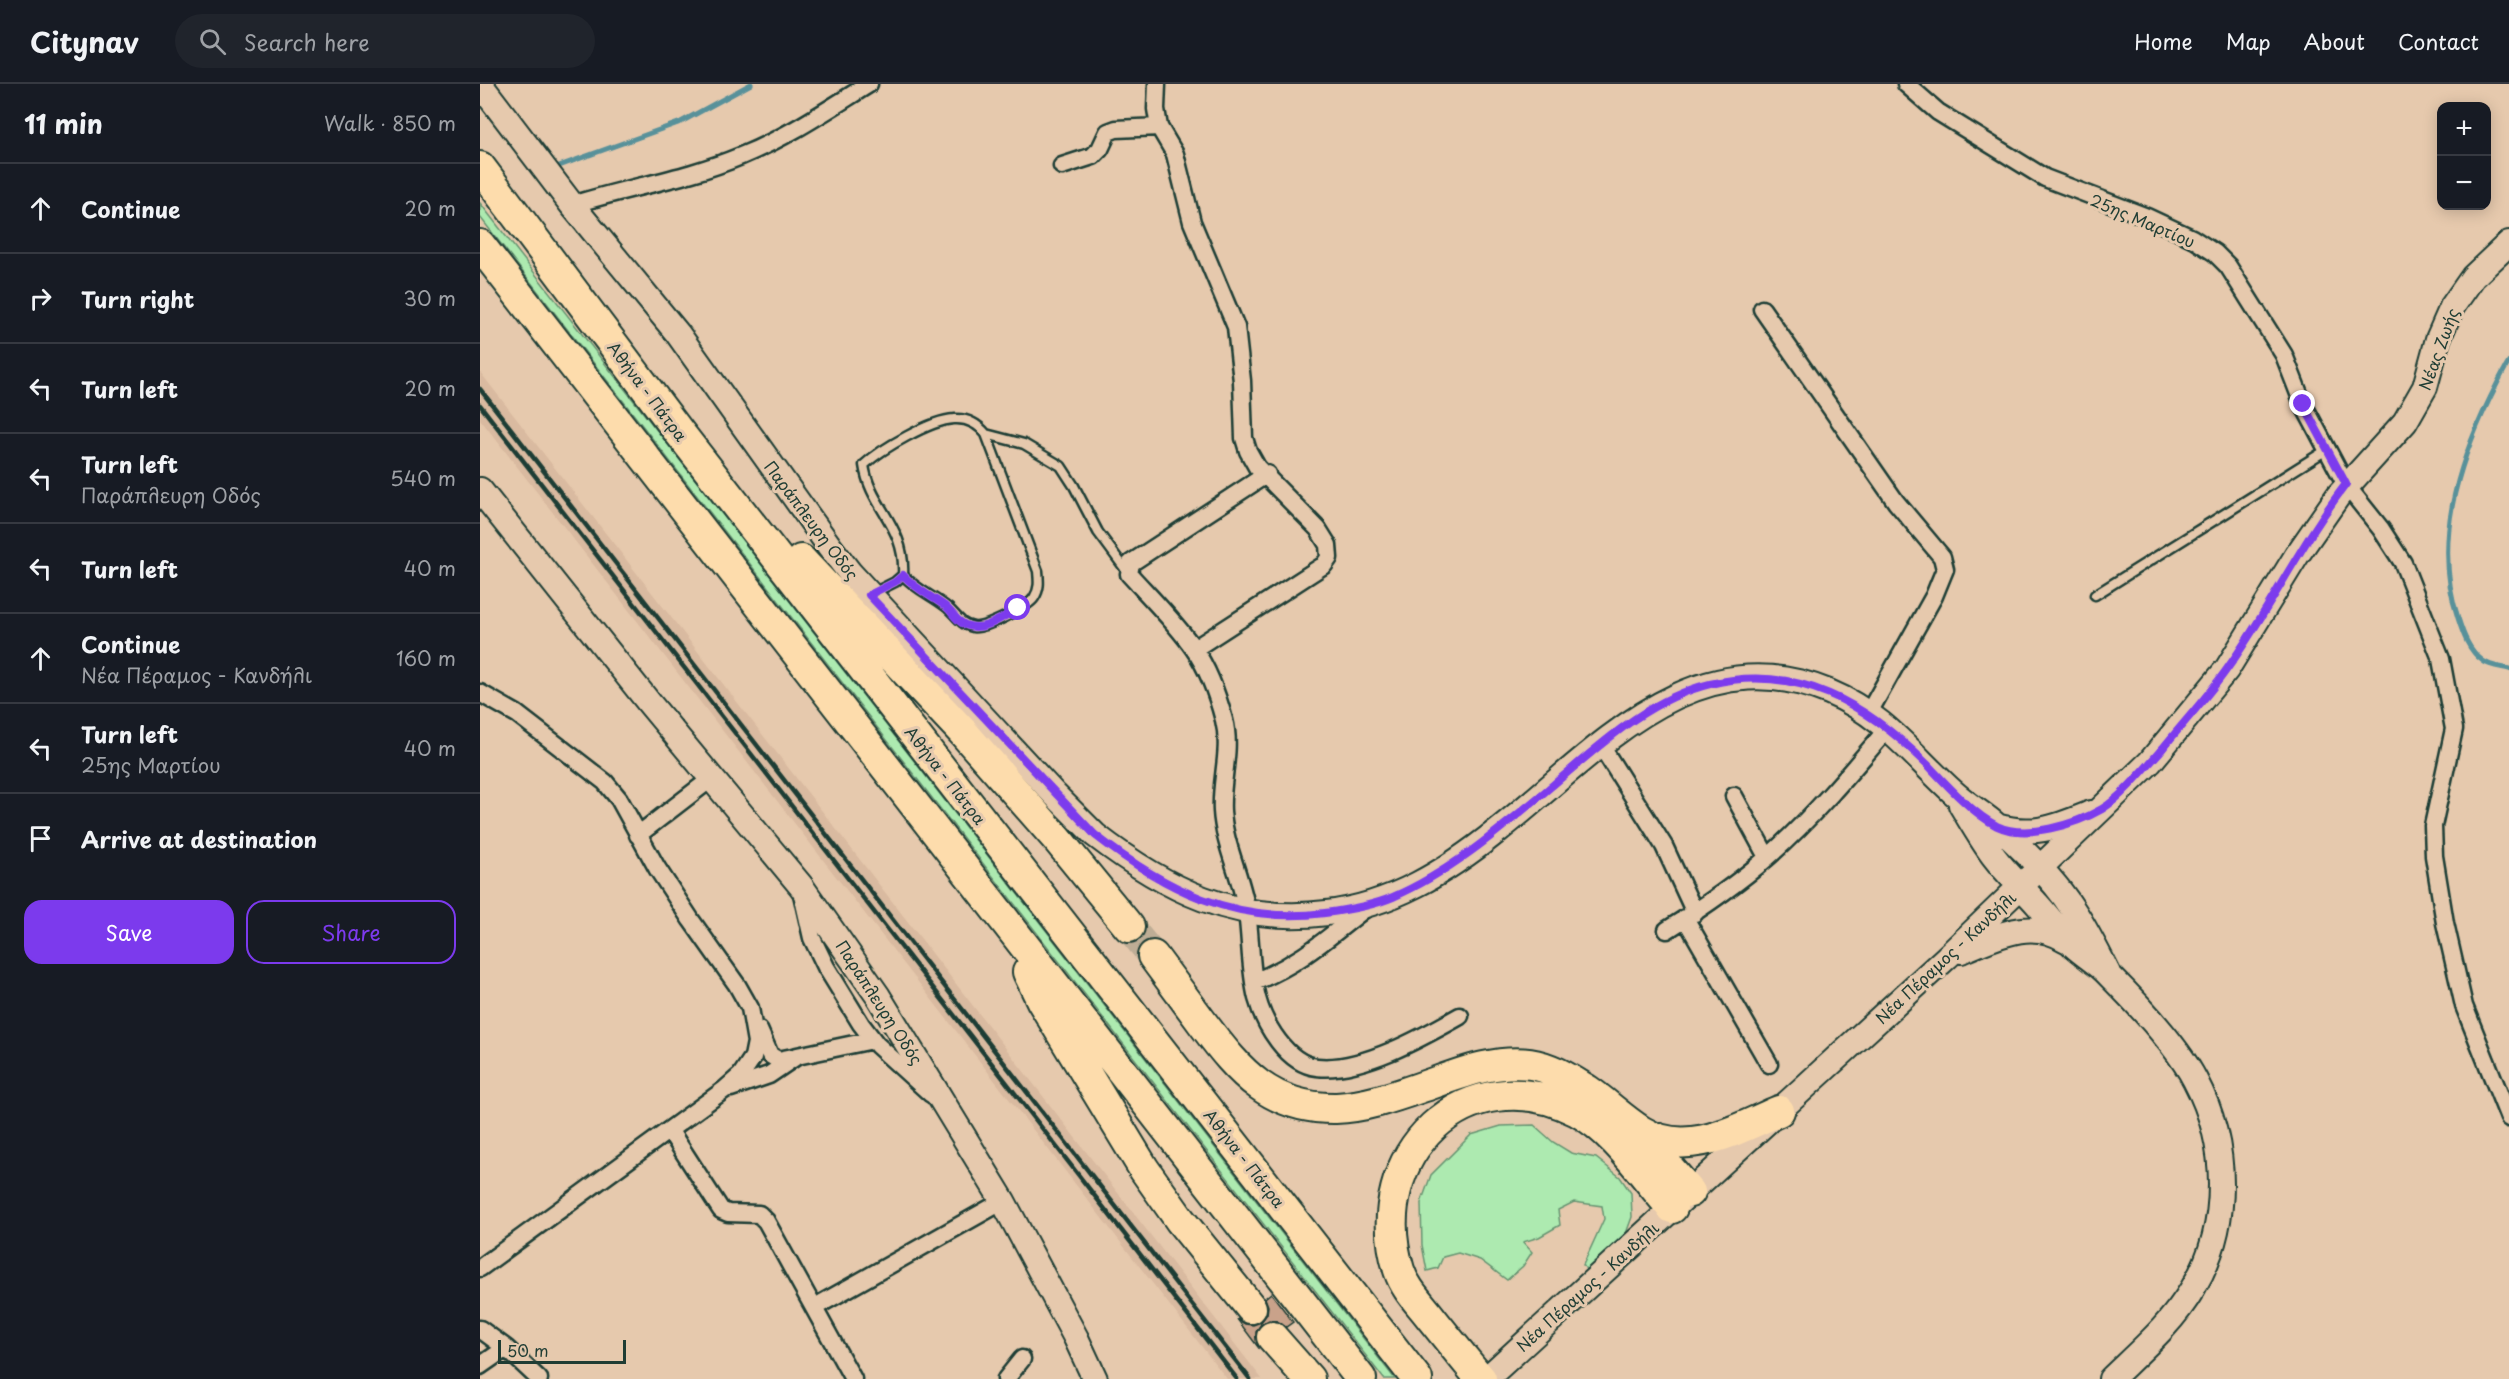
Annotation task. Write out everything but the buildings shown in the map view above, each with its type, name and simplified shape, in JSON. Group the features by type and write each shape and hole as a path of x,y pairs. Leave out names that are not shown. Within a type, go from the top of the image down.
{"highway":[{"name":"Αθήνα - Πάτρα","path":"480,168 679,432 1417,1379"},
{"path":"480,245 1361,1379"},
{"path":"679,432 962,731 1130,927"},
{"path":"1003,918 1042,1001 1144,1169 1180,1220 1251,1308"},
{"path":"1153,956 1228,1057 1261,1088 1284,1100 1322,1108 1356,1105 1400,1094 1480,1067 1528,1064 1543,1067 1570,1079 1611,1107 1629,1123 1659,1139 1691,1142 1722,1136 1779,1111"},
{"path":"1481,1379 1405,1284 1396,1258 1393,1213 1399,1175 1407,1158 1432,1126 1466,1104 1484,1099 1523,1096 1557,1103 1578,1112 1612,1138 1681,1200"},
{"path":"1629,1123 1681,1200"},
{"path":"1272,1337 1310,1379"}],"street":[{"name":"Παράπλευρη Οδός","path":"480,84 572,205 678,334 830,547 869,595 1095,835 1123,857 1173,887 1197,897 1264,915 1305,916 1369,906 1416,885 1469,852 1498,831 1600,744 1627,724 1672,697 1691,689 1735,679 1783,680 1829,692 1888,728 1953,792 1996,826 2039,869 2071,906 2108,973"},
{"path":"572,205 604,194 696,172 741,156 786,135 869,84"},
{"path":"1157,84 1156,109 1159,127 1175,154 1192,222 1236,327 1242,381 1244,438 1257,467 1267,474 1318,529 1328,545 1329,558 1324,565 1194,649"},
{"name":"25ης Μαρτίου","path":"1906,84 1938,112 2045,178 2192,238 2215,253 2228,266 2284,355 2303,404 2346,484 2381,529 2403,563 2441,659 2454,729 2433,826 2434,856 2445,923 2464,1006 2509,1118"},
{"path":"1062,166 1093,156 1100,149 1108,132 1116,129 1159,127"},
{"name":"Νέας Ζωής","path":"2346,484 2395,435 2410,415 2426,387 2438,339 2452,307 2473,277 2509,243"},
{"path":"1762,309 1896,502 1942,557 1945,569 1934,596 1868,714"},
{"path":"1267,474 1131,563 1129,574 1194,649 1215,693 1225,723 1222,810 1247,912 1257,999 1270,1028 1299,1061 1315,1067 1348,1064 1413,1043 1460,1016"},
{"name":"Νέα Πέραμος - Κανδήλι","path":"1486,1379 1947,957 2151,762 2227,669 2297,555 2346,484"},
{"name":"Παράπλευρη Οδός","path":"480,490 650,704 801,886 878,996 1003,1201 1076,1338 1095,1379"},
{"path":"480,693 525,720 605,782 619,799 668,885 750,1008 770,1055 778,1060 873,1040"},
{"path":"1667,930 1767,857 1828,798 1888,728"},
{"path":"1600,744 1664,846 1690,915 1769,1064"},
{"path":"638,835 712,778"},
{"name":"Παράπλευρη Οδός","path":"1953,792 1995,858 2073,945 2108,973 2177,1052 2207,1104 2216,1134 2221,1165 2222,1194 2213,1242 2204,1267 2193,1290 2156,1336 2111,1379"},
{"path":"1734,796 1767,857"},
{"path":"1996,826 2030,832 2062,825 2104,808"},
{"path":"801,886 812,938 861,1024 873,1040 950,1111"},
{"path":"1254,982 1280,972 1308,955 1369,906"},
{"path":"1947,957 1995,937 2027,929 2043,929 2073,945"},
{"path":"480,1268 584,1190 670,1131 741,1075 753,1057 756,1042 750,1008"},
{"path":"724,1090 770,1075 797,1056"},
{"path":"670,1131 721,1210 728,1213 751,1212 759,1214 766,1221 853,1379"},
{"path":"815,1307 1003,1201"},
{"path":"480,1329 506,1348 539,1379"},
{"path":"480,1366 506,1348"},
{"path":"1006,1379 1022,1359"}],"lane":[{"path":"955,418 979,424 986,434 1038,571 1040,586 1033,600 997,622 982,627 971,627 958,620 947,608 915,588 903,575 901,545 880,502 867,483 864,465 877,453 940,422 955,418"},
{"path":"986,434 1024,444 1061,466 1098,532 1129,574"},
{"path":"2095,595 2329,449"},
{"path":"869,595 895,582 903,575"}],"shaded area":[{"path":"480,372 1262,1379 1227,1379 480,419"}],"green space":[{"path":"480,203 1395,1379 1384,1379 480,217"},
{"path":"1534,1125 1553,1142 1571,1153 1596,1158 1620,1177 1631,1193 1632,1217 1624,1239 1587,1271 1583,1265 1604,1219 1602,1206 1574,1202 1558,1210 1560,1225 1539,1237 1523,1242 1532,1252 1523,1266 1507,1280 1480,1260 1458,1253 1443,1257 1438,1268 1427,1271 1422,1245 1421,1203 1431,1175 1471,1135 1501,1126"}],"waterway":[{"path":"559,166 681,122 751,84"},
{"path":"2509,362 2478,424 2468,451 2452,506 2448,534 2451,590 2467,642 2478,657 2486,663 2509,669"}],"tunnel":[{"path":"1129,927 1153,956"}],"railway":[{"path":"480,389 1250,1379"},
{"path":"480,405 1237,1379"}],"route":[{"path":"1018,608 997,622 982,627 971,627 958,620 940,603 915,588 903,575 895,582 869,595 1095,835 1123,857 1173,887 1216,904 1247,912 1264,915 1305,916 1369,906 1392,897 1441,871 1498,831 1600,744 1627,724 1672,697 1691,689 1735,679 1783,680 1829,692 1851,703 1888,728 1953,792 1996,826 2030,832 2062,825 2104,808 2151,762 2227,669 2297,555 2346,484 2303,404"}]}
